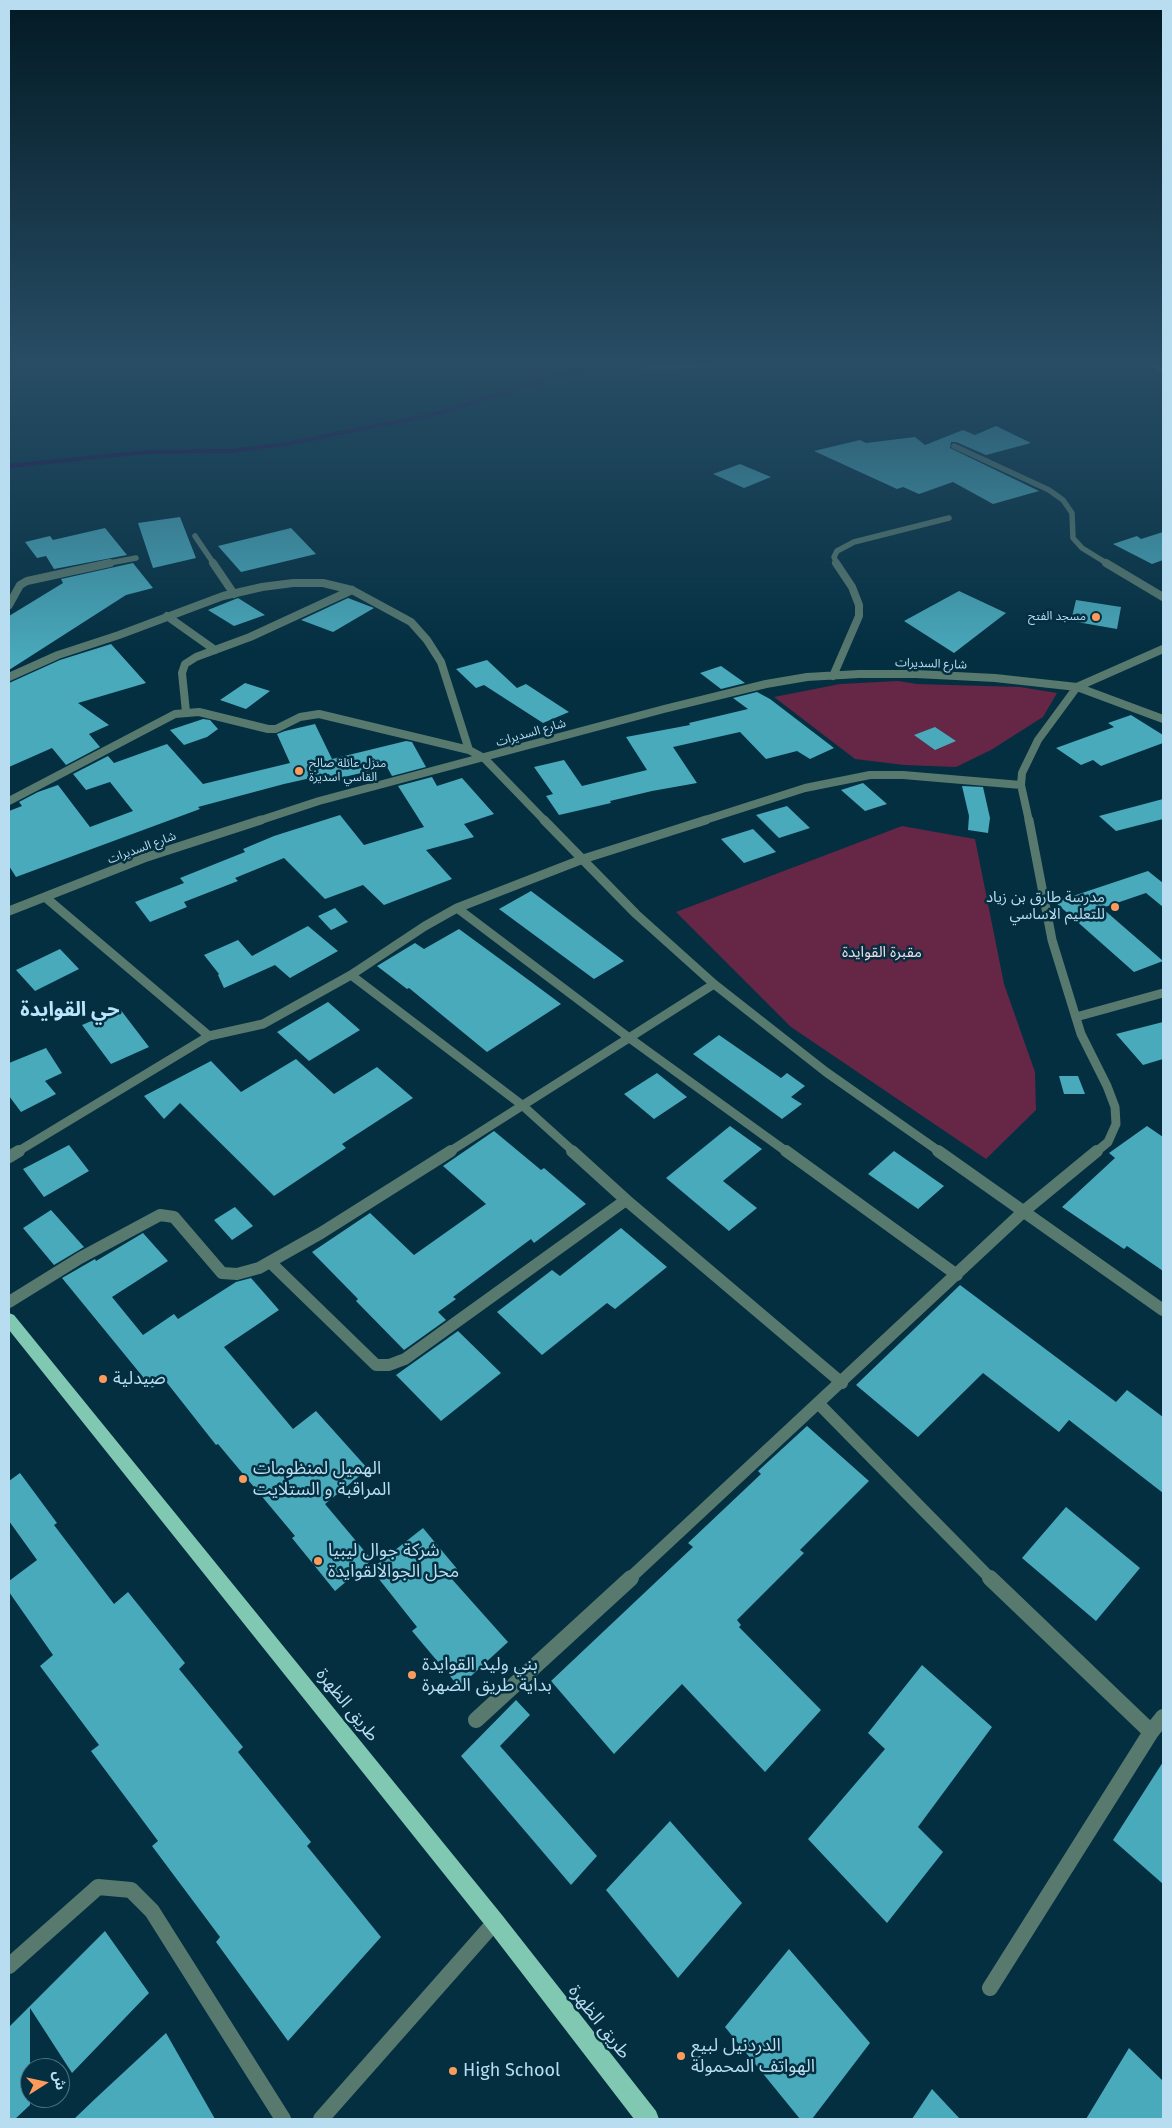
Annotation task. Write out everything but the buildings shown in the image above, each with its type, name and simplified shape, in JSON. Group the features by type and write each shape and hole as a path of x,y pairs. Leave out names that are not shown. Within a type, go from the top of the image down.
{"main road":[{"name":"طريق الظهرة","path":"9,1320 495,1922 648,2119"}],"street":[{"path":"991,463 1049,490 1063,500 1072,513 1073,538 1082,548 1163,598"},
{"path":"833,676 859,616 858,605 852,587 839,569 834,557 836,551 854,542 949,518"},
{"path":"195,536 234,594"},
{"path":"9,605 20,585 27,581 136,558"},
{"path":"9,678 58,655 119,636 167,616 234,594 262,587 293,583 323,583 352,590 411,622 428,640 441,662 470,750"},
{"path":"186,712 182,673 185,664 196,657 250,637 352,590"},
{"path":"167,616 215,650"},
{"path":"476,1720 842,1383 1024,1211 1108,1142 1116,1124 1115,1106 1081,1034 1052,940 1020,784 1022,773 1038,740 1077,687 1163,649"},
{"name":"شارع السديرات","path":"9,911 144,858 276,814 372,786 484,758 608,723 757,686 807,677 916,674 995,678 1077,687 1163,719"},
{"path":"9,801 175,714 186,712 200,712 268,729 276,729 300,717 319,714 470,750 484,758 636,914 714,984 826,1072 1163,1310"},
{"path":"9,1157 209,1036 263,1024 351,975 425,926 457,908 583,859 805,788 870,775 903,775 1020,784"},
{"path":"45,897 209,1036"},
{"path":"457,908 628,1037 956,1275"},
{"path":"351,975 522,1105 626,1200 842,1383"},
{"path":"9,1302 71,1263 160,1215 174,1217 222,1273 238,1274 271,1263 714,984"},
{"path":"1076,1017 1163,993"},
{"path":"271,1263 376,1365 389,1365 405,1359 626,1200"},
{"path":"819,1404 1009,1596 1151,1732"},
{"path":"990,1988 1151,1732 1163,1717"},
{"path":"9,1966 98,1887 131,1890 152,1911 283,2119"},
{"path":"321,2119 495,1922"}],"green space":[{"path":"898,681 917,684 1020,687 1057,693 1043,717 991,750 956,767 904,765 855,759 774,697 840,684"},
{"name":"مقبرة القوايدة","path":"902,826 975,839 1004,984 1035,1072 1036,1110 986,1159 791,1027 676,912"}],"waterway":[{"path":"9,466 35,463"}],"place":[{"name":"مسجد الفتح","path":"1096,617"},
{"name":"منزل عائلة صالح القاسي اسديرة","path":"299,771"},
{"name":"مدرسة طارق بن زياد للتعليم الاساسي","path":"1115,907"},
{"name":"صيدلية","path":"103,1379"},
{"name":"الهميل لمنظومات المراقبة و الستلايت","path":"243,1479"},
{"name":"شركة جوال ليبيا محل الجوالالقوايدة","path":"318,1561"},
{"name":"بني وليد القوايدة بداية طريق الضهرة","path":"412,1675"},
{"name":"الدردنيل لبيع الهواتف المحمولة","path":"681,2056"},
{"name":"High School","path":"453,2071"}],"district":[{"name":"حي القوايدة","path":"70,1010"}]}
